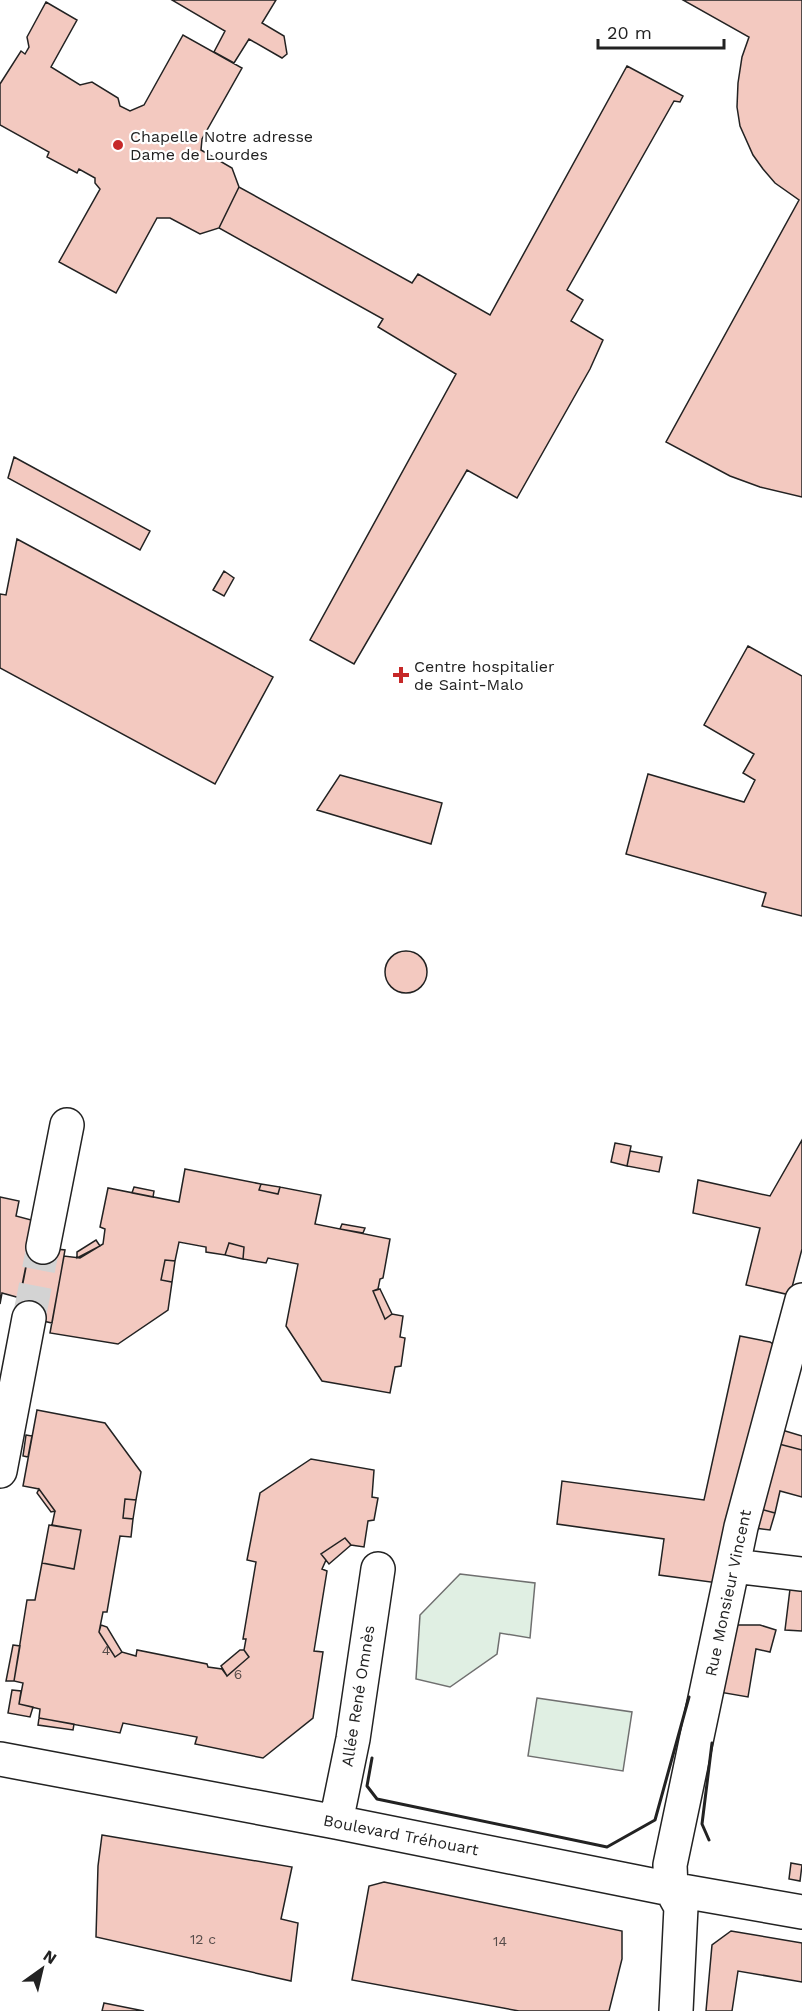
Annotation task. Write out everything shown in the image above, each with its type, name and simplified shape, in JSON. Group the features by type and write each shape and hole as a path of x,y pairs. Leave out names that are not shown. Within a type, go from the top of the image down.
{"street":[{"path":"43,1247 67,1125"},
{"name":"Rue Monsieur Vincent","path":"676,2011 681,1907 671,1889 670,1865 741,1527 802,1300"},
{"path":"0,1471 30,1318"},
{"path":"734,1566 802,1574"},
{"name":"Allée René Omnès","path":"336,1822 353,1739 378,1569"},
{"name":"Boulevard Tréhouart","path":"0,1759 336,1822 671,1889 802,1911"}],"green space":[{"path":"460,1574 535,1583 530,1638 500,1633 497,1654 450,1687 416,1679 420,1615"},
{"path":"537,1698 632,1712 623,1771 528,1756"}],"building":[{"path":"172,0 276,0 262,23 284,36 287,54 282,58 249,39 234,63 214,52 225,31"},
{"path":"683,0 802,0 802,497 760,487 730,476 666,442 799,200 775,183 763,169 753,155 740,126 737,107 738,83 742,57 749,37"},
{"name":"Chapelle Notre adresse Dame de Lourdes","path":"46,2 77,20 51,67 80,85 92,82 118,98 120,106 130,111 144,105 183,35 242,68 202,139 201,150 232,168 239,187 219,228 200,234 170,218 157,218 116,293 59,262 100,189 95,183 95,178 79,169 77,173 47,157 49,152 0,125 0,84 21,51 25,54 29,47 27,37"},
{"path":"627,66 683,96 680,102 674,101 567,290 583,300 571,321 603,340 590,369 517,498 467,470 354,664 310,640 456,374 378,327 383,319 219,228 239,187 412,283 418,274 490,315"},
{"path":"14,457 150,531 140,550 8,478"},
{"path":"17,539 273,677 215,784 0,668 0,594 6,595"},
{"path":"224,571 234,578 224,596 213,590"},
{"path":"748,646 802,676 802,916 762,906 766,893 626,854 648,774 744,802 755,780 743,773 754,754 704,725"},
{"path":"340,775 442,803 431,844 317,810"},
{"path":"406,951 421,957 427,972 421,987 406,993 391,987 385,972 391,957"},
{"path":"802,1140 802,1249 790,1295 746,1285 760,1228 693,1213 698,1180 770,1196"},
{"path":"615,1143 631,1146 627,1166 611,1162"},
{"path":"630,1151 662,1157 659,1172 627,1166"},
{"path":"185,1169 261,1184 259,1190 278,1194 280,1187 321,1195 315,1224 390,1239 383,1278 380,1279 378,1289 373,1291 385,1319 392,1314 403,1316 400,1337 405,1338 401,1366 395,1367 390,1393 322,1381 286,1326 298,1264 268,1258 266,1263 243,1259 244,1247 229,1243 225,1255 206,1252 206,1247 179,1242 175,1261 165,1260 161,1280 172,1282 168,1310 118,1344 50,1333 64,1256 80,1258 103,1244 105,1229 100,1227 108,1188 179,1202"},
{"path":"261,1184 280,1187 278,1194 259,1190"},
{"path":"134,1187 154,1191 153,1197 132,1193"},
{"path":"0,1197 19,1201 16,1216 35,1221 20,1298 2,1293 0,1304"},
{"path":"342,1224 365,1228 363,1233 340,1229"},
{"path":"96,1240 100,1246 77,1258 77,1252"},
{"path":"229,1243 244,1247 243,1259 225,1255"},
{"path":"30,1246 65,1250 52,1323 16,1315"},
{"path":"165,1260 175,1261 172,1282 161,1280"},
{"path":"380,1289 392,1314 385,1319 373,1291"},
{"path":"740,1336 770,1342 777,1347 718,1583 659,1575 664,1539 557,1524 562,1481 704,1500"},
{"path":"37,1410 105,1423 141,1472 136,1500 125,1499 123,1518 133,1519 131,1537 120,1536 107,1612 103,1612 99,1632 115,1657 122,1652 136,1656 137,1650 207,1664 208,1667 222,1669 227,1676 249,1657 244,1650 246,1639 243,1639 256,1562 247,1560 260,1493 311,1459 374,1470 372,1497 378,1498 374,1520 368,1521 364,1547 351,1545 345,1538 321,1554 326,1560 322,1569 327,1571 314,1651 323,1652 313,1718 263,1758 195,1744 197,1737 123,1723 120,1733 39,1718 40,1709 19,1704 23,1683 14,1681 27,1600 35,1600 42,1563 74,1569 81,1530 52,1525 55,1511 39,1489 23,1486"},
{"path":"782,1430 802,1436 802,1450 779,1444"},
{"path":"26,1435 32,1436 28,1457 23,1456"},
{"path":"779,1444 802,1450 802,1497 780,1491 775,1513 760,1509"},
{"path":"39,1489 55,1511 51,1512 37,1493"},
{"path":"125,1499 136,1500 133,1519 123,1518"},
{"path":"760,1509 775,1513 770,1530 755,1528"},
{"path":"49,1525 81,1530 74,1569 42,1563"},
{"path":"345,1538 351,1545 329,1564 321,1554"},
{"path":"790,1589 802,1590 802,1631 785,1630"},
{"path":"101,1625 107,1627 122,1652 115,1657 99,1632"},
{"path":"733,1625 760,1625 776,1630 770,1652 756,1649 748,1697 719,1692"},
{"path":"13,1645 20,1646 14,1681 6,1681"},
{"path":"240,1650 244,1650 249,1657 227,1676 221,1666"},
{"path":"12,1690 21,1691 19,1704 33,1707 30,1717 8,1713"},
{"path":"39,1718 74,1724 73,1730 38,1725"},
{"path":"102,1835 292,1867 281,1919 298,1923 291,1981 96,1937 98,1866"},
{"path":"791,1863 802,1865 800,1881 789,1879"},
{"path":"384,1882 622,1931 622,1959 609,2011 519,2011 352,1980 369,1886"},
{"path":"731,1931 802,1943 802,1982 738,1971 732,2011 706,2011 712,1945"},
{"path":"104,2003 144,2011 102,2011"}],"tunnel":[{"path":"29,1318 43,1247"}],"wall":[{"path":"372,1758 367,1786 377,1799 607,1847 655,1820 689,1697"},
{"path":"709,1840 702,1824 712,1743"}],"place":[{"name":"Chapelle Notre adresse Dame de Lourdes","path":"118,145"},
{"name":"Centre hospitalier de Saint-Malo","path":"401,675"}]}
